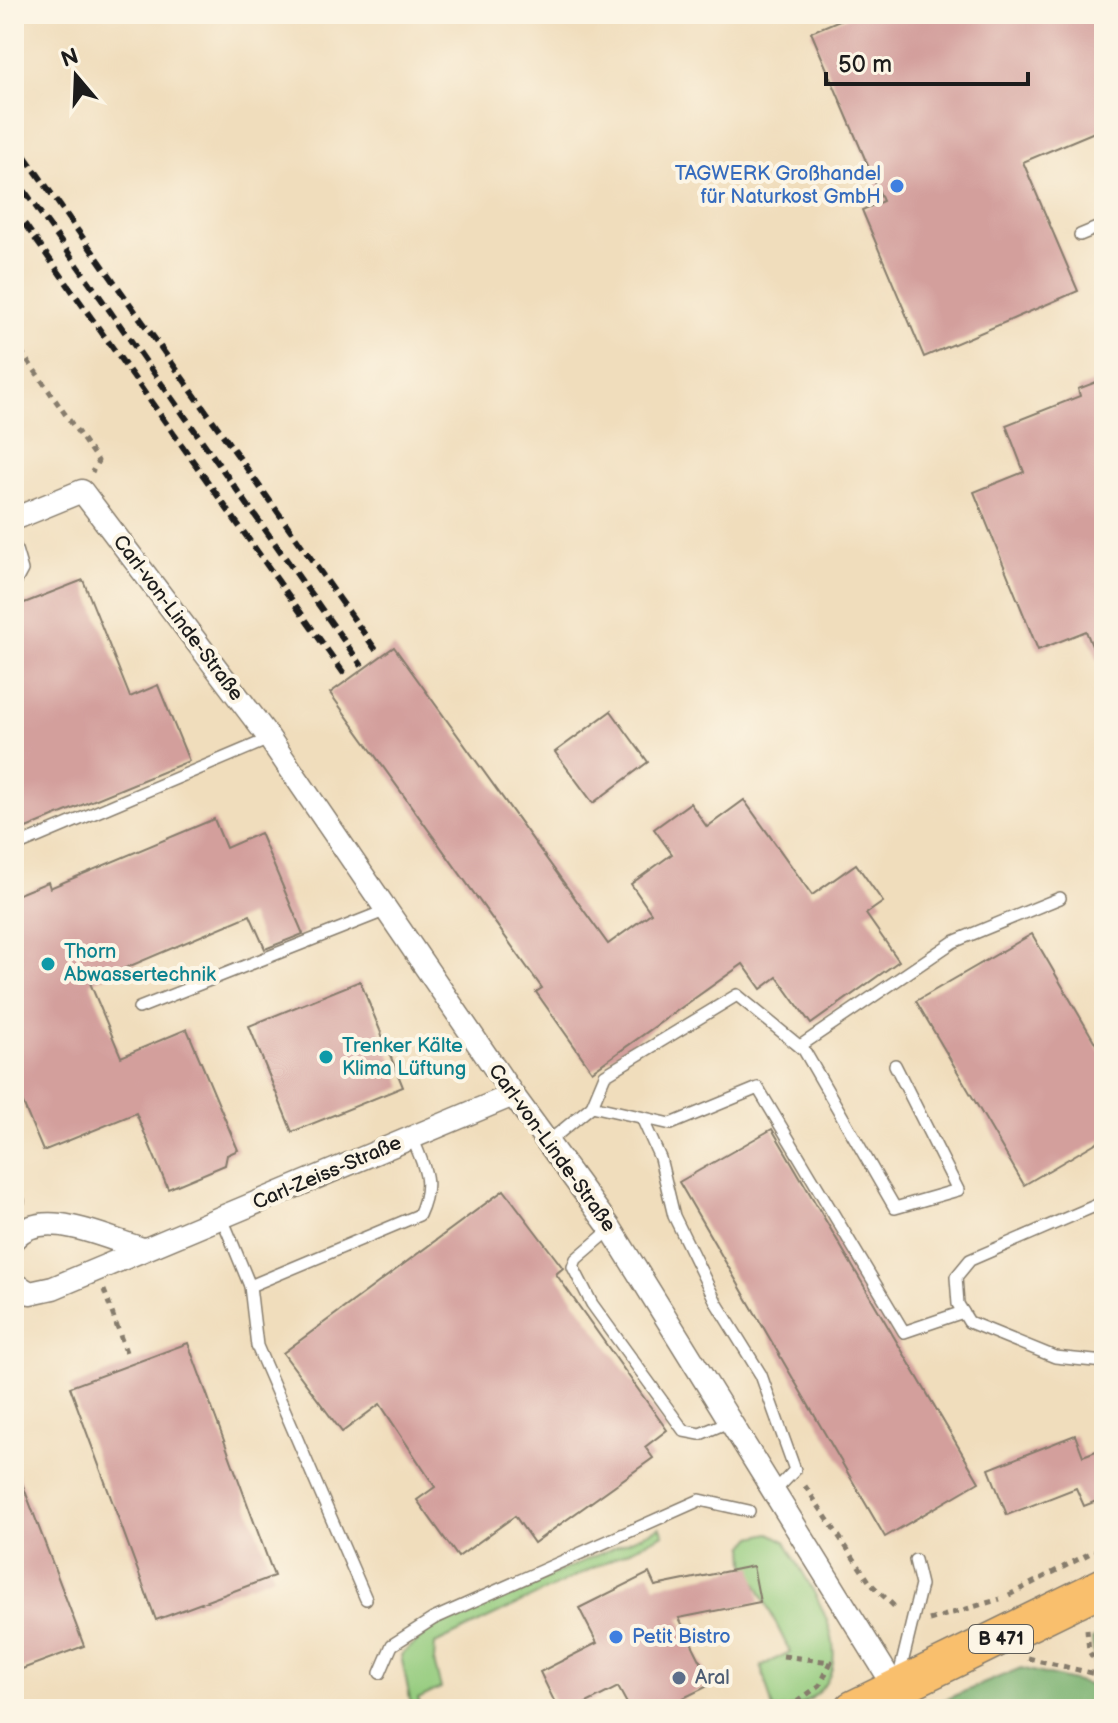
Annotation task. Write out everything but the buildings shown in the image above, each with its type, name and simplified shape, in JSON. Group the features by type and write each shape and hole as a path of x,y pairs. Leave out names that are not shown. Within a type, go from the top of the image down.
{"main road":[{"name":"B 471","path":"853,1709 1104,1586"}],"street":[{"path":"14,519 82,491"},
{"name":"Carl-von-Linde-Straße","path":"82,491 269,739 513,1095 611,1229 896,1689"},
{"name":"Carl-Zeiss-Straße","path":"14,1283 30,1293 53,1288 140,1248 222,1218 513,1095"},
{"path":"14,1239 19,1232 44,1224 70,1227 140,1248"}],"lane":[{"path":"1080,235 1104,225"},
{"path":"14,543 22,570 14,585"},
{"path":"14,847 269,739"},
{"path":"800,1046 953,942 1060,898"},
{"path":"139,1008 387,910"},
{"path":"548,1142 592,1106 605,1075 737,995 800,1046 895,1208 958,1190 895,1065"},
{"path":"592,1106 671,1124 758,1088 904,1332 963,1312"},
{"path":"642,1118 660,1158 674,1216 717,1304 761,1375 783,1430 795,1470 773,1492"},
{"path":"250,1286 419,1215 427,1196 427,1174 412,1137"},
{"path":"14,1188 19,1201 14,1204"},
{"path":"1104,1202 970,1260 956,1277 958,1304 969,1322 1055,1357 1104,1362"},
{"path":"222,1218 250,1286 257,1346 366,1599"},
{"path":"611,1229 576,1259 573,1267 592,1304 684,1431 700,1434 732,1420"},
{"path":"380,1673 392,1645 433,1619 700,1500 749,1511"},
{"path":"896,1689 921,1585 915,1560"}],"path":[{"path":"14,341 98,461 82,491"},
{"path":"97,1270 126,1352"},
{"path":"1087,1629 1089,1651 1104,1676"},
{"path":"783,1656 831,1662 820,1685 787,1709"}],"green space":[{"path":"660,1527 664,1534 435,1644 434,1662 441,1688 418,1699 422,1709 412,1709 401,1655 431,1629"},
{"path":"770,1533 785,1541 815,1594 831,1633 834,1653 831,1671 822,1688 812,1698 794,1707 780,1709 773,1709 761,1666 790,1652 746,1563 745,1546 753,1537"},
{"path":"1104,1634 1104,1709 922,1709 1021,1668 1097,1687 1092,1639"}],"railway":[{"path":"14,141 378,653"},
{"path":"14,176 362,666"},
{"path":"14,209 345,675"}],"place":[{"name":"TAGWERK Großhandel für Naturkost GmbH","path":"897,186"},
{"name":"Thorn Abwassertechnik","path":"48,964"},
{"name":"Trenker Kälte Klima Lüftung","path":"326,1057"},
{"name":"Petit Bistro","path":"616,1637"},
{"name":"Aral","path":"679,1678"}]}
